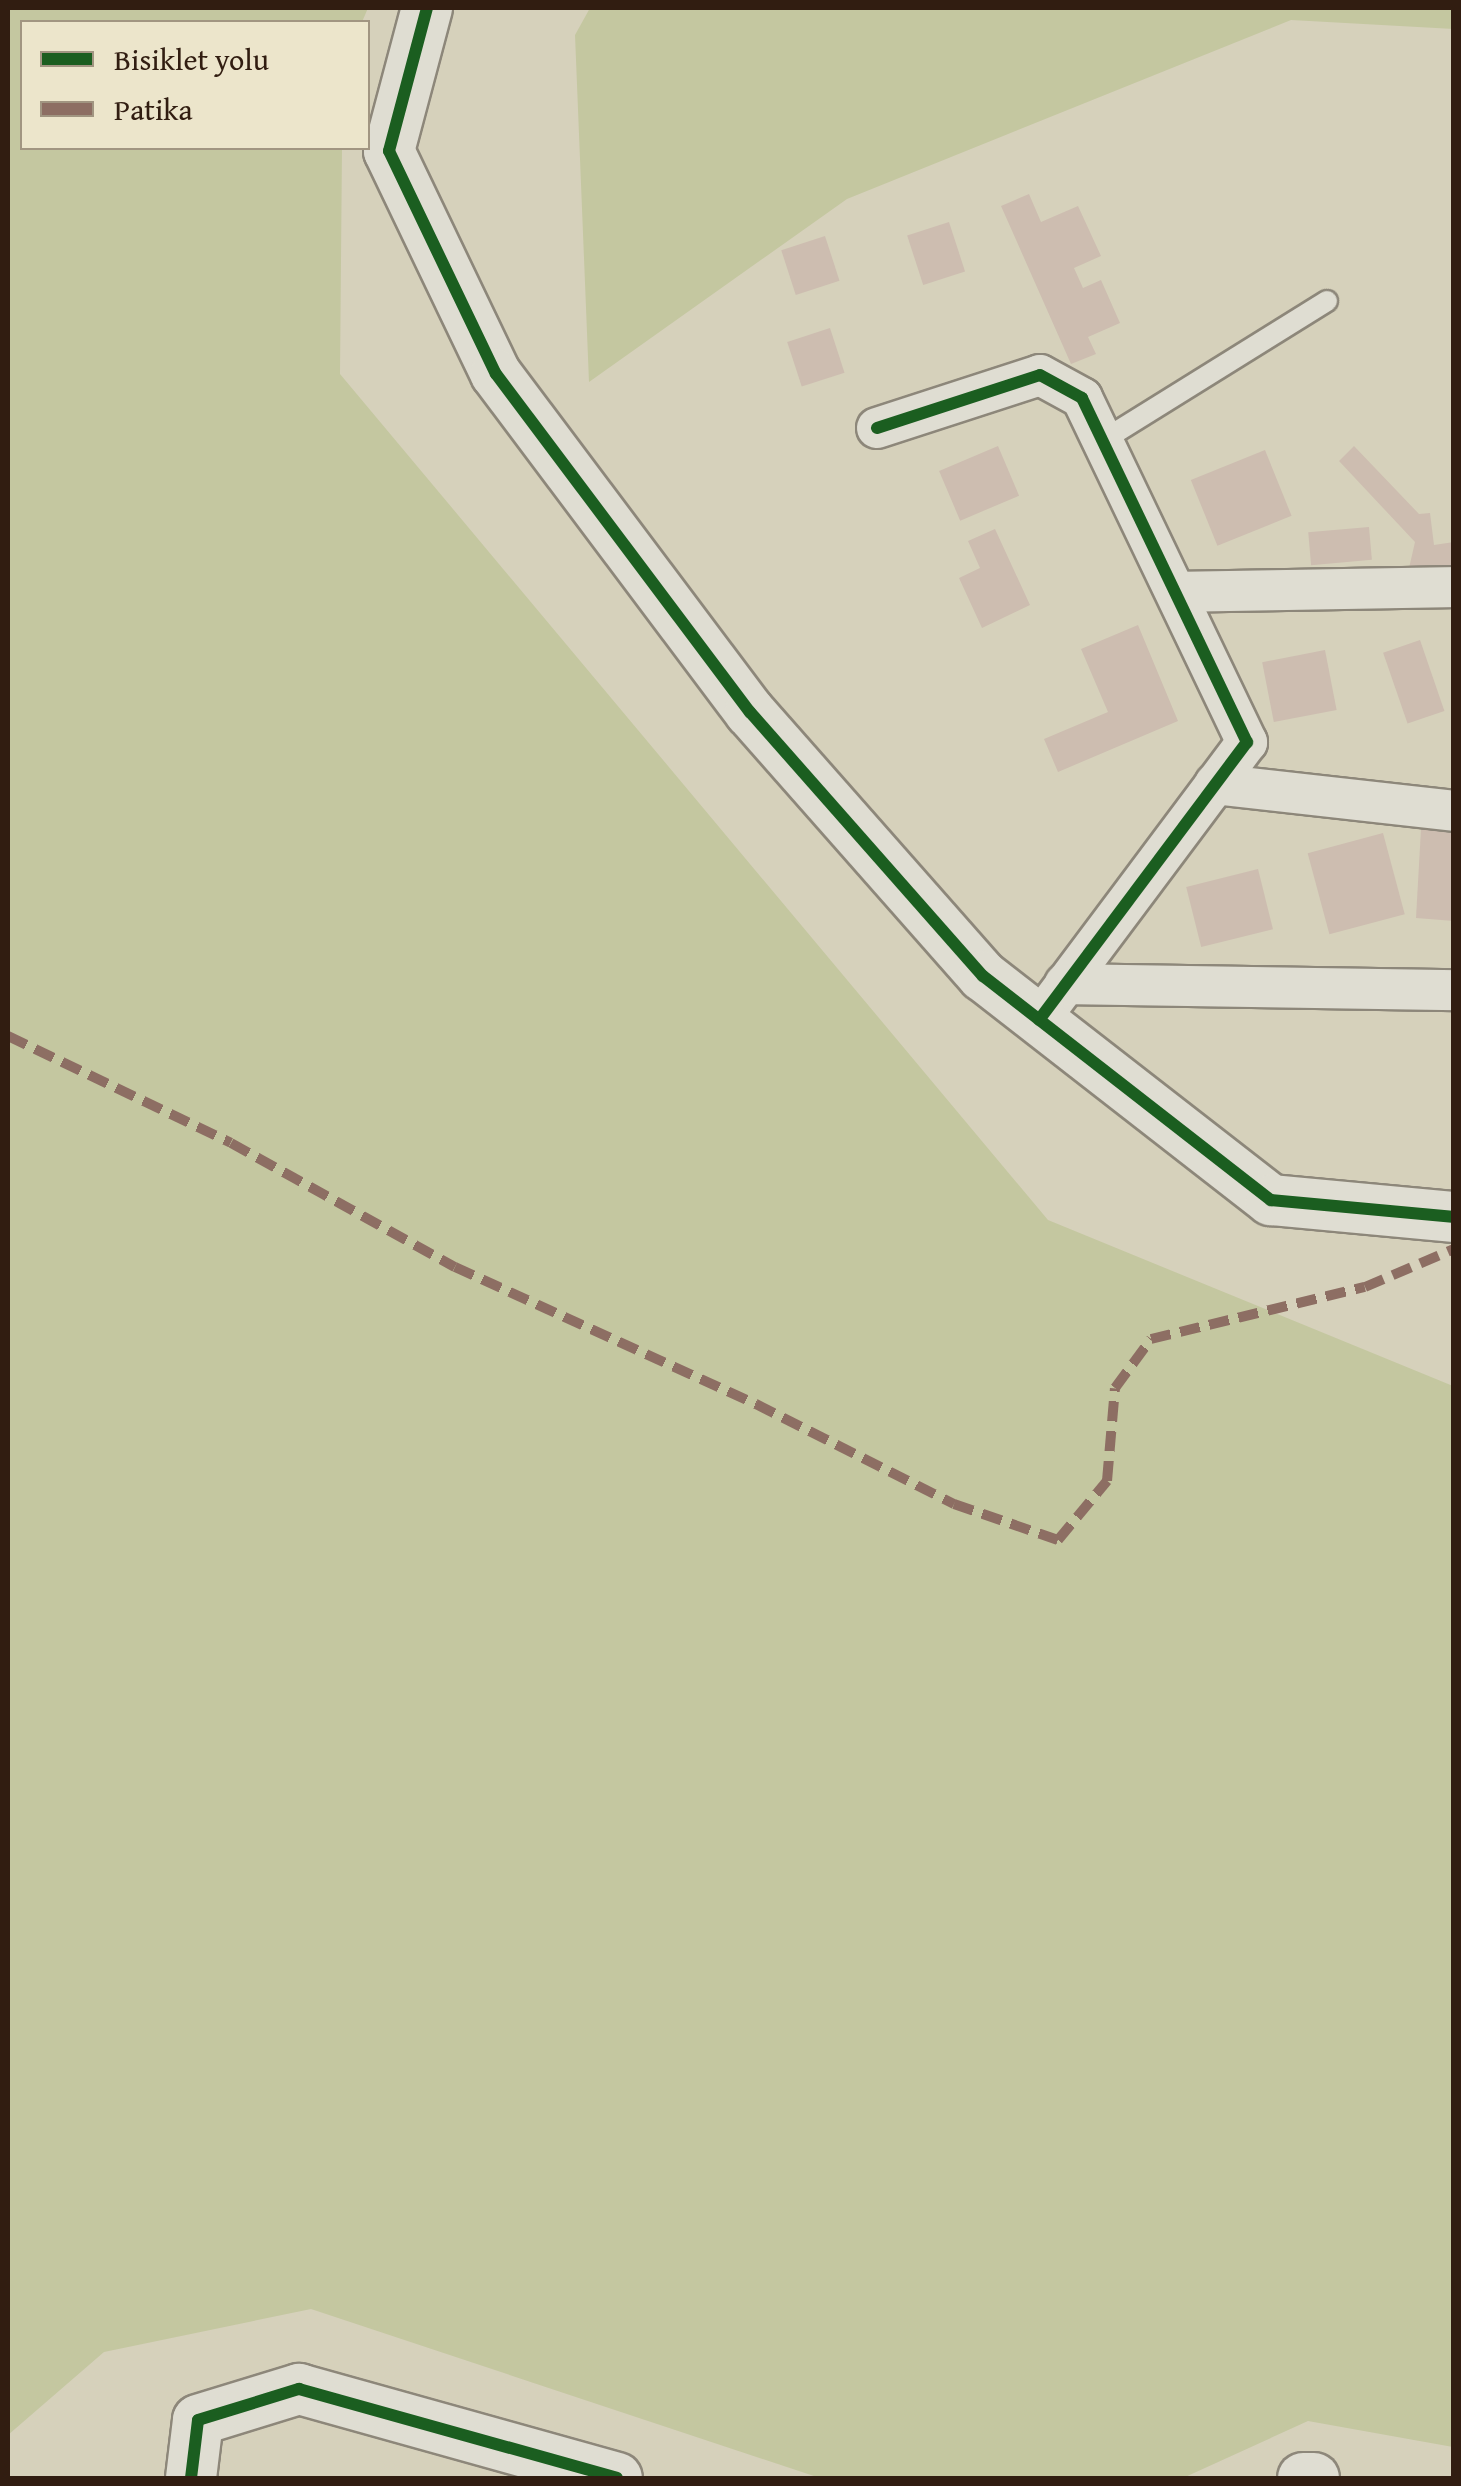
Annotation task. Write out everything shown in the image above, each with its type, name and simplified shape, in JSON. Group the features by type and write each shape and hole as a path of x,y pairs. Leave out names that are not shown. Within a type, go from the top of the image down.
{"street":[{"path":"427,8 390,151 496,374 750,712 982,976 1052,1002 1270,1200 1454,1217"},
{"path":"876,428 1040,375 1082,398 1248,742 1052,1002"},
{"path":"1177,592 1454,587"},
{"path":"1215,784 1454,811"},
{"path":"1052,1002 1454,990"},
{"path":"191,2478 198,2420 299,2389 617,2478"},
{"path":"1303,2478 1314,2478"}],"lane":[{"path":"1102,440 1327,301"}],"green space":[{"path":"8,8 368,8 363,20 20,20 20,150 342,150 340,374 1048,1220 1453,1386 1453,2447 1308,2421 1183,2478 820,2478 311,2309 104,2352 8,2435"},
{"path":"590,8 1453,8 1454,29 1291,20 847,199 589,382 575,35"}],"building":[{"path":"1029,194 1041,222 1078,206 1101,256 1074,268 1083,288 1101,280 1120,323 1088,337 1096,354 1071,364 1001,206"},
{"path":"949,222 965,271 923,285 907,236"},
{"path":"825,236 840,281 796,295 781,250"},
{"path":"830,328 845,373 802,387 787,342"},
{"path":"998,446 1019,496 960,521 939,471"},
{"path":"1354,446 1419,514 1430,513 1434,545 1454,542 1454,571 1407,577 1415,542 1339,461"},
{"path":"1265,450 1292,516 1217,546 1191,480"},
{"path":"1369,527 1372,560 1311,565 1308,532"},
{"path":"995,529 1030,605 982,628 959,578 980,568 968,541"},
{"path":"1138,625 1178,721 1058,772 1044,739 1108,712 1081,649"},
{"path":"1420,640 1444,711 1408,724 1383,653"},
{"path":"1325,650 1337,710 1274,722 1262,662"},
{"path":"1421,829 1454,831 1454,921 1416,918"},
{"path":"1383,833 1405,914 1329,934 1308,853"},
{"path":"1258,869 1273,929 1201,947 1186,887"}],"marked path":[{"path":"8,1036 231,1143 455,1267 756,1404 954,1504 1058,1540 1107,1481 1115,1388 1151,1339 1365,1287 1454,1249"}],"cycle path":[{"path":"427,8 389,151 496,374 750,712 983,976 1271,1200 1454,1217"},
{"path":"877,428 1040,375 1082,398 1247,742 1039,1020"},
{"path":"191,2478 198,2420 299,2389 617,2478"}]}
